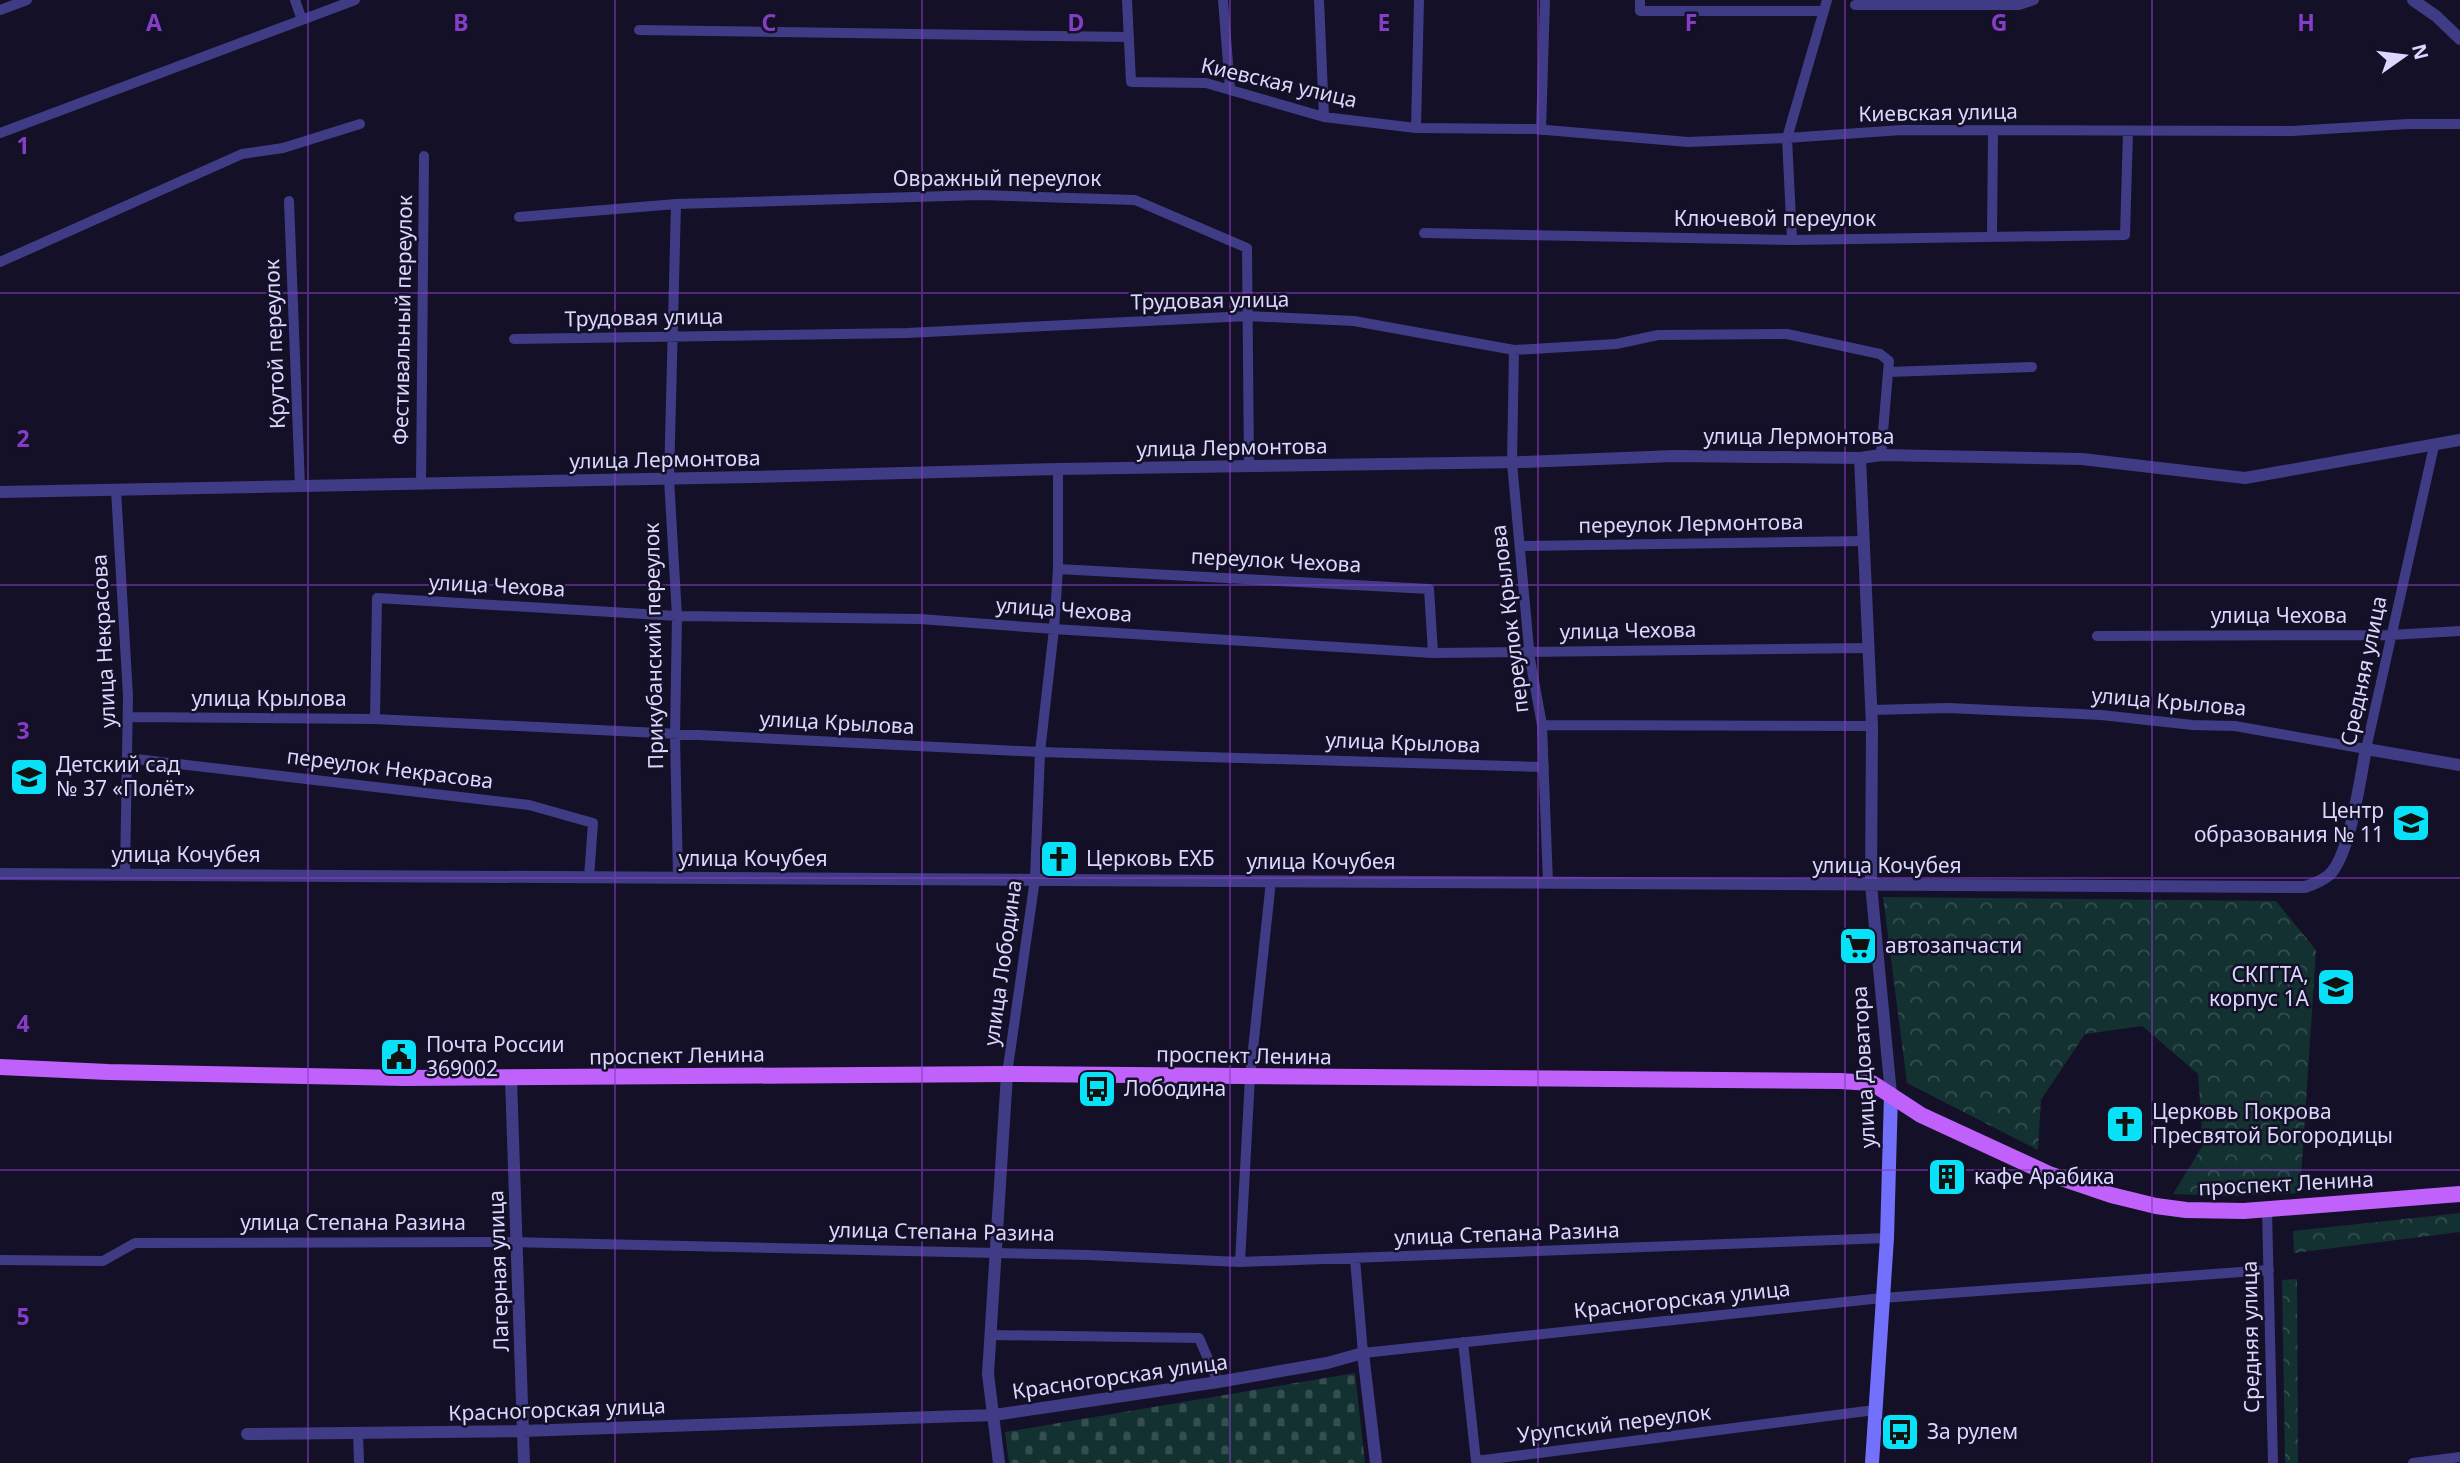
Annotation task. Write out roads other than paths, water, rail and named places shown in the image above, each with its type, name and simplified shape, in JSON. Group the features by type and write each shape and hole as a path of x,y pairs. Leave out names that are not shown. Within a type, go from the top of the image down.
{"main road":[{"name":"проспект Ленина","path":"0,1068 511,1079 1007,1074 1840,1081 1872,1083 1922,1115 2049,1174 2111,1195 2156,1206 2218,1212 2460,1194"},
{"name":"улица Доватора","path":"1872,1463 1886,1238 1891,1094"}],"street":[{"path":"0,10 27,0"},
{"path":"295,0 302,20"},
{"path":"0,133 355,0"},
{"name":"Киевская улица","path":"1127,0 1131,82 1206,83 1324,117 1416,128 1541,130 1688,142 1902,130 2292,131 2408,124 2460,124"},
{"path":"1223,0 1230,89"},
{"path":"1319,0 1324,117"},
{"path":"1416,128 1419,0"},
{"path":"1541,130 1545,0"},
{"path":"1640,0 1640,10 1825,6 1787,138 1792,240"},
{"path":"1855,5 2019,5 2034,0"},
{"path":"2413,0 2436,16 2460,39"},
{"path":"639,30 1129,37"},
{"path":"0,262 242,154 283,148 360,124"},
{"name":"Ключевой переулок","path":"1424,233 1792,240 2125,235 2128,131"},
{"path":"1992,237 1993,132"},
{"name":"Фестивальный переулок","path":"421,484 424,156"},
{"name":"Овражный переулок","path":"519,217 677,204 981,195 1135,200 1247,248 1249,467"},
{"name":"Крутой переулок","path":"289,201 300,486"},
{"name":"Прикубанский переулок","path":"677,204 669,479 677,616 675,735 678,877"},
{"name":"Трудовая улица","path":"514,339 907,332 1248,316 1354,321 1514,350 1616,344 1658,335 1787,334 1880,354 1889,361 1888,372"},
{"name":"переулок Крылова","path":"1514,350 1513,463 1529,652 1542,725 1548,883"},
{"path":"1881,455 1888,372 2032,367"},
{"name":"улица Лермонтова","path":"0,492 1058,469 1513,463 1674,456 1860,458 1881,455 2082,459 2245,478 2460,440"},
{"name":"Средняя улица","path":"2305,887 2331,874 2340,861 2346,841 2434,446"},
{"name":"улица Доватора","path":"1860,458 1872,726 1871,886 1891,1094"},
{"name":"улица Лободина","path":"999,1463 988,1374 990,1335 1007,1074 1035,879 1040,752 1058,569 1058,469"},
{"name":"улица Некрасова","path":"116,490 128,717 125,874"},
{"name":"переулок Лермонтова","path":"1520,546 1864,541"},
{"name":"переулок Чехова","path":"1058,569 1429,589 1433,653"},
{"name":"улица Чехова","path":"374,719 377,598 677,616 920,618 1433,653 1868,648"},
{"name":"улица Чехова","path":"2097,636 2391,635 2460,631"},
{"name":"улица Крылова","path":"1871,710 1948,708 2101,715 2193,725 2235,726 2460,765"},
{"name":"улица Крылова","path":"128,717 374,719 1040,752 1544,767"},
{"path":"1542,725 1872,726"},
{"name":"переулок Некрасова","path":"127,758 529,805 593,823 589,877"},
{"name":"улица Кочубея","path":"0,874 2305,887"},
{"path":"1240,1262 1250,1077 1271,881"},
{"name":"Лагерная улица","path":"511,1079 524,1463"},
{"name":"Средняя улица","path":"2267,1210 2273,1463"},
{"name":"улица Степана Разина","path":"0,1260 103,1261 135,1243 518,1242 1088,1255 1240,1262 1886,1238"},
{"path":"1355,1259 1376,1463"},
{"path":"1882,1298 2269,1270"},
{"name":"Красногорская улица","path":"247,1434 522,1431 994,1415 1218,1382 1327,1363 1363,1353 1882,1298"},
{"path":"990,1335 1199,1338 1218,1382"},
{"name":"Урупский переулок","path":"1464,1342 1476,1461 1875,1410"},
{"path":"358,1433 359,1463"},
{"path":"2413,1463 2460,1457"}],"place":[{"name":"Детский сад № 37 «Полёт»","path":"29,777"},
{"name":"Центр образования № 11","path":"2411,823"},
{"name":"Церковь ЕХБ","path":"1059,859"},
{"name":"автозапчасти","path":"1858,946"},
{"name":"СКГГТА, корпус 1А","path":"2336,987"},
{"name":"Почта России 369002","path":"399,1057"},
{"name":"Лободина","path":"1097,1089"},
{"name":"Церковь Покрова Пресвятой Богородицы","path":"2125,1124"},
{"name":"кафе Арабика","path":"1947,1177"},
{"name":"За рулем","path":"1900,1432"}]}
